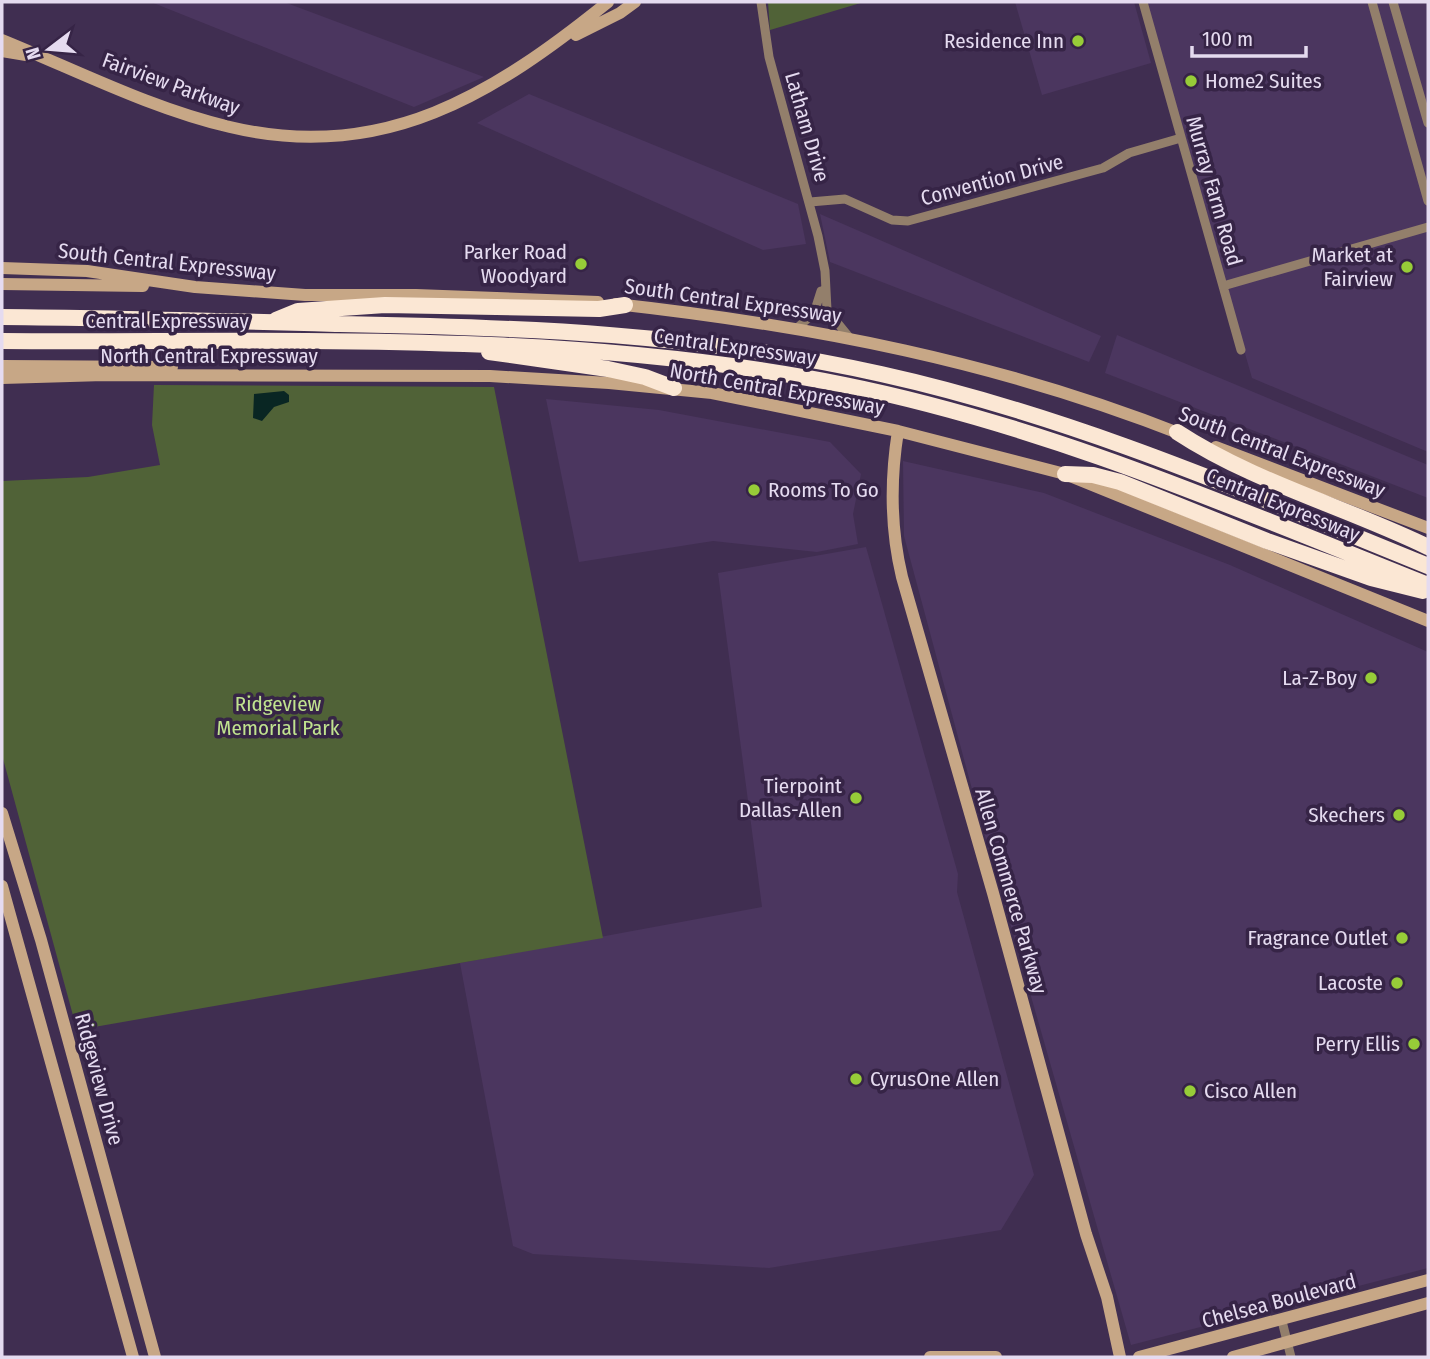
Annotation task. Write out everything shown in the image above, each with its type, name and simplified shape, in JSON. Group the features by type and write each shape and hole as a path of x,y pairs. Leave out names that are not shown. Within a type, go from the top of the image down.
{"highway":[{"path":"272,322 298,311 385,305 599,309 625,305"},
{"name":"Central Expressway","path":"2,317 606,332 743,348 852,368 974,397 1106,438 1428,566"},
{"name":"Central Expressway","path":"2,341 566,348 702,361 816,379 914,401 1094,454 1428,585"},
{"path":"459,345 510,357 553,360 633,374 674,388"},
{"path":"1177,432 1207,452 1428,547"},
{"path":"1065,474 1093,475 1120,482 1267,541 1371,578 1428,592"}],"main road":[{"name":"Fairview Parkway","path":"2,40 221,125 263,133 328,136 373,130 438,112 495,85 553,46 608,2"},
{"name":"Fairview Parkway","path":"553,46 620,13 635,2"},
{"name":"Fairview Parkway","path":"2,51 51,60"},
{"name":"South Central Expressway","path":"2,268 87,271 195,288 305,295 540,298 625,305 849,337 995,370 1177,432 1428,528"},
{"path":"2,284 195,288"},
{"path":"2,366 242,369 277,375"},
{"name":"North Central Expressway","path":"2,378 490,376 674,388 898,431 1065,474 1428,621"},
{"name":"Allen Commerce Parkway","path":"898,431 891,496 899,564 1086,1234 1107,1297 1120,1357"},
{"name":"Ridgeview Drive","path":"2,813 71,1050 155,1357"},
{"name":"Ridgeview Drive","path":"2,886 133,1357"},
{"path":"50,1055 71,1050"},
{"name":"Chelsea Boulevard","path":"1139,1357 1428,1280"},
{"name":"Chelsea Boulevard","path":"1233,1357 1428,1303"},
{"path":"930,1357 996,1357"}],"street":[{"name":"Latham Drive","path":"761,2 769,57 810,202 822,262 827,310 849,337"},
{"name":"Murray Farm Road","path":"1143,2 1241,350"},
{"path":"1372,2 1428,201"},
{"path":"1393,2 1428,123"},
{"name":"Convention Drive","path":"810,202 845,199 892,220 908,221 1103,168 1129,153 1181,138"},
{"path":"1223,286 1428,228"},
{"name":"Latham Drive","path":"797,328 818,307 822,262"},
{"path":"1282,1321 1291,1357"}],"shaded area":[{"path":"151,2 284,2 484,77 414,107"},
{"path":"1015,2 1134,2 1151,63 1042,95"},
{"path":"1145,2 1428,2 1428,452 1252,378"},
{"path":"529,94 798,204 806,244 763,250 477,123"},
{"path":"820,214 1101,336 1089,362 830,262"},
{"path":"1117,335 1428,465 1428,498 1105,373"},
{"path":"284,391 289,395 289,402 274,407 262,421 253,418 254,394"},
{"path":"546,399 659,410 830,442 861,474 853,514 858,544 817,552 713,541 579,562"},
{"path":"903,461 1044,493 1230,565 1428,652 1428,1268 1131,1345 979,815 904,536"},
{"path":"866,547 958,874 957,892 1034,1175 1001,1230 769,1268 533,1254 513,1246 460,963 762,907 718,573"}],"green space":[{"path":"768,2 864,2 770,30"},
{"name":"Ridgeview Memorial Park","path":"154,385 494,387 603,938 77,1030 2,755 2,481 88,477 160,465 152,425"}],"place":[{"name":"Residence Inn","path":"1078,41"},
{"name":"Home2 Suites","path":"1191,81"},
{"name":"Parker Road Woodyard","path":"581,264"},
{"name":"Market at Fairview","path":"1407,267"},
{"name":"Rooms To Go","path":"754,490"},
{"name":"La-Z-Boy","path":"1371,678"},
{"name":"Tierpoint Dallas-Allen","path":"856,798"},
{"name":"Skechers","path":"1399,815"},
{"name":"Fragrance Outlet","path":"1402,938"},
{"name":"Lacoste","path":"1397,983"},
{"name":"Perry Ellis","path":"1414,1044"},
{"name":"CyrusOne Allen","path":"856,1079"},
{"name":"Cisco Allen","path":"1190,1091"}]}
